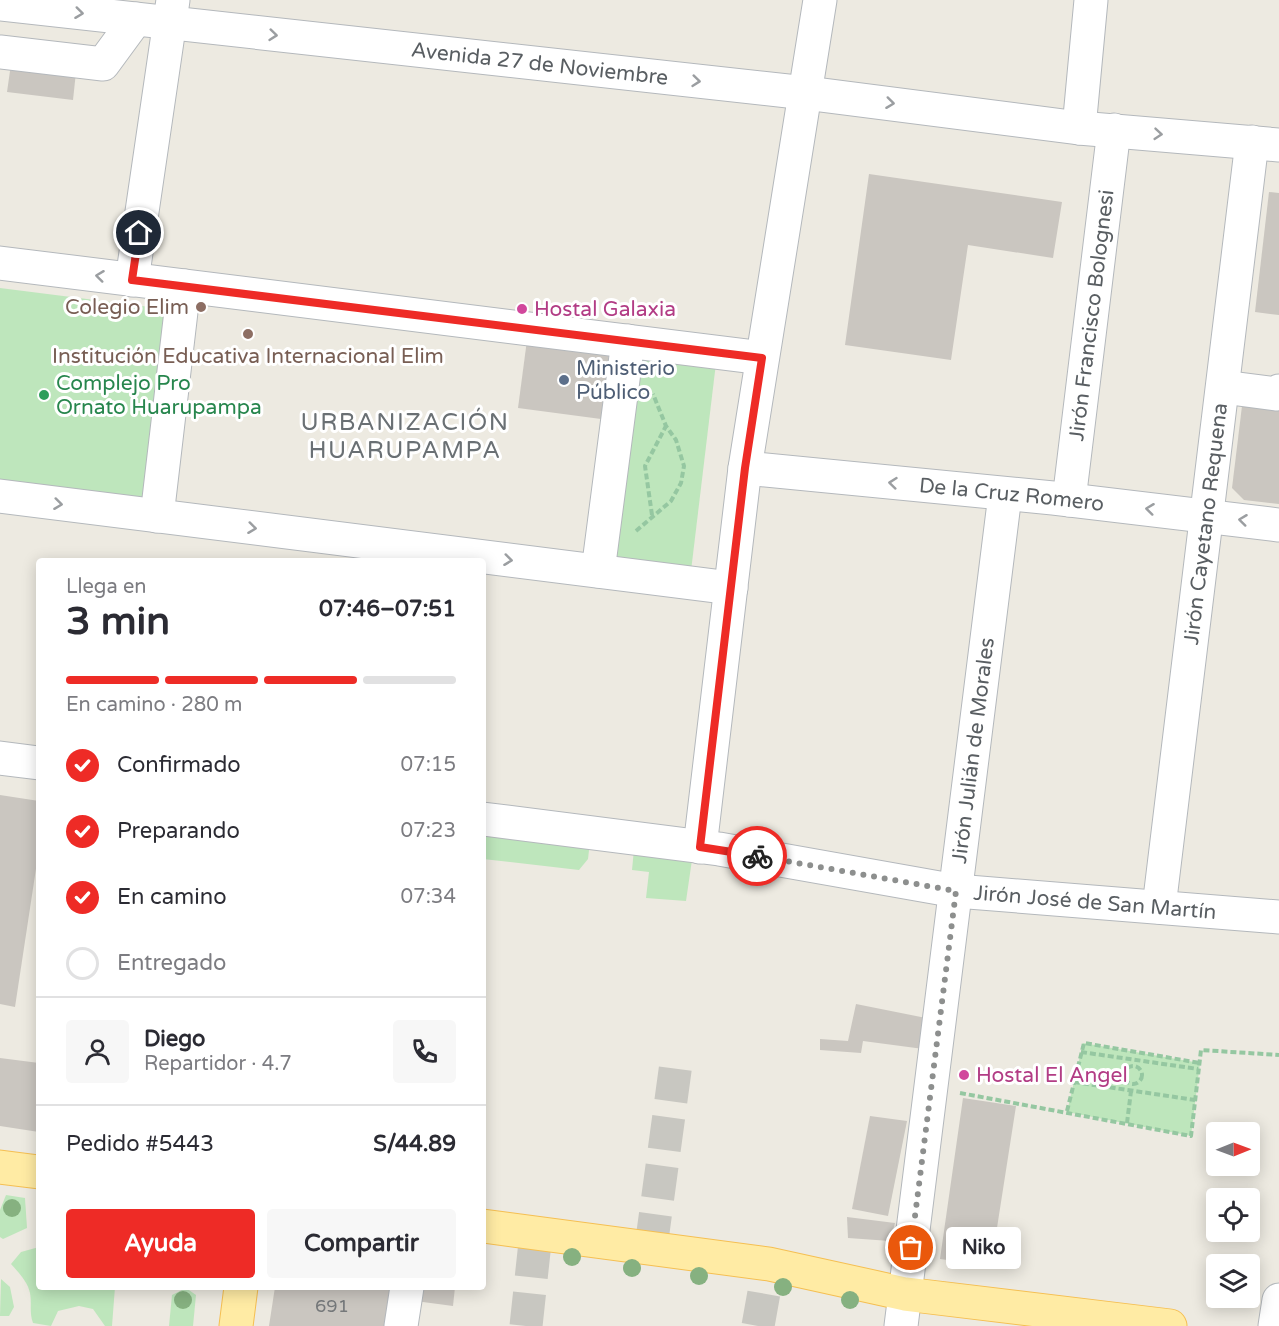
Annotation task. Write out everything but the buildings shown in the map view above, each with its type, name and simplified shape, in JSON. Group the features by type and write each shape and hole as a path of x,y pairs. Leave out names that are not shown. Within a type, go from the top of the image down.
{"main road":[{"path":"0,1167 36,1172"},
{"path":"486,1226 769,1264 905,1294 1170,1326"},
{"path":"236,1326 241,1290"}],"street":[{"path":"700,847 745,468 820,0"},
{"path":"1079,128 1091,0"},
{"name":"Avenida 27 de Noviembre","path":"0,4 136,19 172,12 1079,128 1266,143"},
{"path":"132,280 172,12"},
{"path":"0,52 103,64 136,19"},
{"name":"Jirón Francisco Bolognesi","path":"1069,500 1114,130"},
{"name":"Jirón Cayetano Requena","path":"1159,907 1223,387 1266,143"},
{"path":"0,263 762,358"},
{"path":"157,516 184,286"},
{"path":"598,571 628,341"},
{"path":"1223,387 1275,394 1279,391"},
{"name":"De la Cruz Romero","path":"745,468 1069,500 1279,525"},
{"name":"Jirón Julián de Morales","path":"901,1326 1005,495"},
{"path":"0,496 157,516 341,550 439,558"},
{"path":"486,562 598,571 731,588"},
{"path":"0,758 36,763"},
{"name":"Jirón José de San Martín","path":"486,819 700,847 956,891 1279,917"},
{"path":"401,1326 407,1290"},
{"path":"1275,1326 1279,1300"}],"path":[{"path":"666,426 676,440 684,466 681,483 671,501 652,515 645,466 666,426"},
{"path":"1067,1111 1083,1043 1200,1063"},
{"path":"932,1088 1067,1111 1191,1136 1202,1050 1279,1055"},
{"path":"1081,1052 1198,1069"},
{"path":"1129,1065 1138,1067 1144,1072 1142,1080 1136,1083 1127,1082 1123,1072 1129,1065"},
{"path":"1074,1082 1195,1100"},
{"path":"1127,1123 1131,1091"}],"green space":[{"path":"0,288 166,309 146,507 0,487"},
{"path":"637,352 716,363 691,571 606,562"},
{"path":"486,819 591,833 588,859 579,870 486,859"},
{"path":"635,839 694,846 686,901 646,898 649,872 632,870"},
{"path":"1083,1043 1200,1063 1191,1136 1067,1112"},
{"path":"6,1195 25,1198 27,1228 3,1239 0,1237 0,1210"},
{"path":"36,1248 36,1290 115,1290 112,1326 105,1326 93,1309 79,1306 58,1311 51,1326 33,1323 29,1289 11,1264 21,1252"},
{"path":"1,1279 10,1287 14,1307 9,1316 0,1316"},
{"path":"182,1290 189,1290 196,1295 193,1326 169,1326 172,1295"}],"tunnel":[{"path":"651,1247 677,1056"},
{"path":"526,1326 536,1233"},
{"path":"758,1326 769,1264"}],"way so far":[{"path":"757,856 956,891 911,1248"}],"place":[{"name":"Colegio Elim","path":"201,307"},
{"name":"Hostal Galaxia","path":"522,309"},
{"name":"Institución Educativa Internacional Elim","path":"248,334"},
{"name":"Ministerio Público","path":"564,380"},
{"name":"Complejo Pro Ornato Huarupampa","path":"44,395"},
{"name":"Hostal El Angel","path":"964,1075"},
{"name":"Niko","path":"911,1248"}],"district":[{"name":"URBANIZACIÓN HUARUPAMPA","path":"405,436"}],"route":[{"path":"139,233 132,280 762,358 745,468 700,847 757,856"}]}
